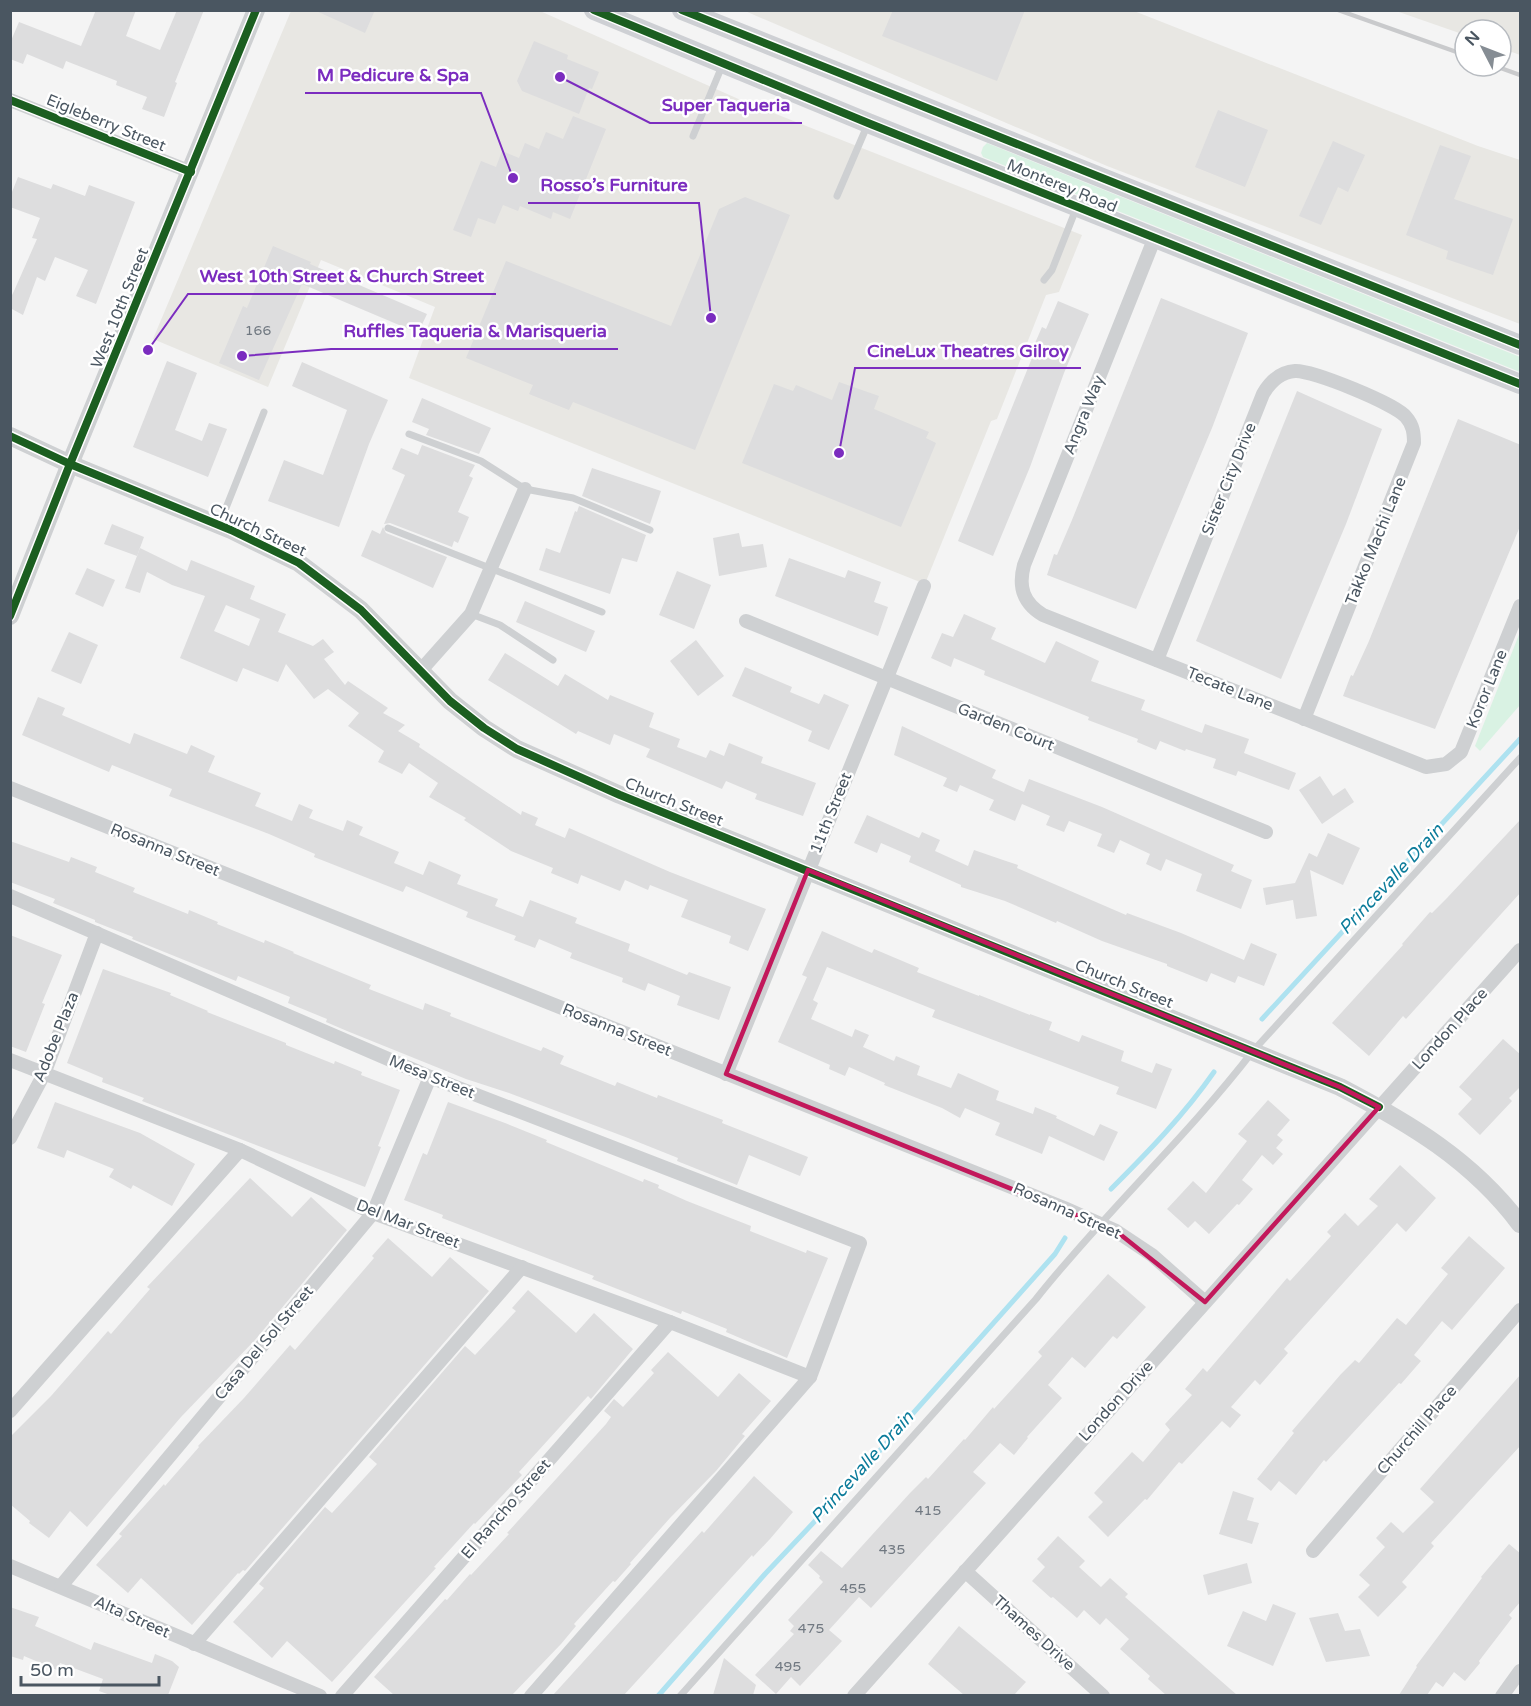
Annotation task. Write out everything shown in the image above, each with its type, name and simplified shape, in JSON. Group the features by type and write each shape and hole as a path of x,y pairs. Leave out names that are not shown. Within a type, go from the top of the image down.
{"main road":[{"name":"Monterey Road","path":"594,10 868,123 1521,384"},
{"name":"Monterey Road","path":"682,10 1521,345"}],"street":[{"name":"West 10th Street","path":"10,616 256,10"},
{"name":"Eigleberry Street","path":"10,100 190,171"},
{"name":"Angra Way","path":"1023,594 1021,575 1024,565 1155,237"},
{"name":"Sister City Drive","path":"1156,660 1268,386 1284,374 1305,371 1354,390"},
{"name":"Takko Machi Lane","path":"1304,719 1414,443 1411,424 1399,410 1354,390"},
{"name":"Church Street","path":"10,436 70,464 219,525 299,563 361,610 422,669 450,701 484,728 517,749 598,786 1340,1087 1427,1136 1476,1174 1521,1224"},
{"path":"422,669 471,615 525,489"},
{"name":"11th Street","path":"726,1074 924,586"},
{"name":"Tecate Lane","path":"1023,594 1035,610 1043,615 1417,764 1437,767 1446,764"},
{"name":"Koror Lane","path":"1446,764 1461,752 1466,743 1521,606"},
{"name":"Garden Court","path":"746,621 1266,832"},
{"name":"Rosanna Street","path":"10,788 996,1180 1101,1224 1116,1231 1152,1255 1205,1302"},
{"name":"Mesa Street","path":"10,896 430,1077 860,1243 810,1377"},
{"name":"Adobe Plaza","path":"10,1138 44,1074 97,933"},
{"name":"London Place","path":"1379,1107 1521,950"},
{"name":"Del Mar Street","path":"10,1060 240,1150 373,1213 670,1322 810,1377"},
{"name":"Casa Del Sol Street","path":"61,1586 373,1213 430,1077"},
{"name":"London Drive","path":"854,1695 1379,1107"},
{"path":"10,1412 240,1150"},
{"path":"194,1644 522,1267"},
{"name":"Churchill Place","path":"1313,1551 1521,1310"},
{"name":"El Rancho Street","path":"342,1695 670,1322"},
{"path":"531,1695 810,1377"},
{"name":"Alta Street","path":"10,1566 320,1695"},
{"name":"Thames Drive","path":"965,1571 1104,1695"},
{"path":"1502,1695 1521,1671"}],"lane":[{"path":"693,135 723,63"},
{"path":"837,196 868,123"},
{"path":"1044,280 1052,270 1077,207"},
{"path":"219,525 264,412"},
{"path":"409,434 481,461 525,489 573,498 650,530"},
{"path":"388,528 602,612"},
{"path":"471,615 500,625 553,660"},
{"path":"681,1695 1036,1299 1067,1260 1221,1093 1253,1051 1521,758"}],"highlighted area":[{"path":"808,870 1340,1087 1379,1107 1205,1302 1116,1231 726,1074"}],"shaded area":[{"path":"291,11 540,11 743,101 1082,235 1059,292 1046,295 997,419 991,421 925,584 409,378 435,307 321,260 268,387 153,339"},
{"path":"745,11 1134,11 1478,146 1520,160 1520,324 1107,166"},
{"path":"1396,11 1520,11 1520,55 1513,52 1513,18 1453,18 1453,31"}],"green space":[{"path":"987,143 1520,357 1520,372 983,157 981,153"},
{"path":"1520,632 1520,705 1480,751 1475,746"}],"building":[{"path":"96,10 136,10 126,36 160,50 177,10 204,10 175,82 177,83 164,117 142,109 147,97 116,85 117,81 66,61 63,69 27,54 23,64 10,59 10,43 19,22 81,46"},
{"path":"314,10 375,10 365,33"},
{"path":"893,10 1025,10 997,81 882,36"},
{"path":"534,41 568,55 567,59 599,72 592,89 589,88 579,114 522,91 517,81"},
{"path":"1218,110 1268,130 1245,187 1195,167"},
{"path":"573,116 606,129 570,219 553,212 551,219 520,206 518,211 503,205 495,224 478,218 471,237 453,230 481,161 496,167 502,151 519,158 525,143 539,149 546,132 563,139"},
{"path":"1333,141 1365,155 1348,192 1338,187 1321,225 1299,216"},
{"path":"1440,145 1471,156 1454,199 1513,219 1493,275 1446,259 1448,251 1406,235"},
{"path":"18,177 51,189 53,184 85,196 89,185 135,202 96,304 76,296 88,270 55,257 45,281 37,277 23,315 10,308 10,299 37,239 32,238 40,218 10,207 10,197"},
{"path":"745,197 790,215 695,450 573,402 569,410 529,394 533,385 466,358 506,261 671,326 719,209"},
{"path":"273,246 427,314 418,333 302,284 259,380 219,363 243,306 247,308"},
{"path":"1161,298 1248,333 1212,428 1136,609 1047,575 1054,554 1057,555 1072,520"},
{"path":"1058,301 1089,314 993,556 958,541 1032,358 1029,357 1042,327 1046,329"},
{"path":"167,361 197,373 175,430 202,441 209,423 227,429 208,477 133,447"},
{"path":"302,362 388,400 369,444 339,527 268,501 284,460 323,475 347,410 292,386"},
{"path":"839,382 879,396 874,409 929,432 926,438 936,443 901,527 742,463 774,384 793,391 796,385 832,400"},
{"path":"1297,391 1382,429 1346,524 1281,679 1196,641"},
{"path":"422,398 491,428 479,454 426,435 429,429 412,422"},
{"path":"1458,419 1521,445 1521,524 1435,729 1343,696 1369,641"},
{"path":"422,445 475,465 469,476 473,478 458,512 469,517 458,543 454,541 452,547 390,523 384,524 405,475 392,469 401,448 418,455"},
{"path":"592,468 661,491 650,524 582,496"},
{"path":"579,506 646,535 637,562 622,558 610,594 539,570 546,548 560,553 575,511 577,512"},
{"path":"112,524 144,537 137,556 104,544"},
{"path":"383,527 386,533 447,557 433,588 361,556 372,530 380,534"},
{"path":"739,533 742,547 763,544 767,567 719,576 713,538"},
{"path":"140,548 187,571 191,560 255,586 250,599 286,614 278,632 313,646 323,639 334,652 324,659 345,685 348,681 388,708 383,713 405,725 398,731 420,744 419,747 521,815 522,811 538,818 535,825 565,838 569,828 670,872 766,909 748,951 729,943 731,936 681,917 688,900 650,885 648,890 625,880 620,891 581,875 578,884 551,873 553,868 511,851 464,820 466,818 429,797 438,783 409,763 402,774 378,762 384,751 348,726 359,713 328,689 314,699 286,664 278,682 243,668 237,682 180,658 205,596 172,585 147,572 140,593 125,588","holes":["226,605 260,619 249,646 214,631"]},
{"path":"789,558 845,578 848,570 881,582 874,602 888,607 878,636 775,596"},
{"path":"87,568 115,580 103,607 75,594"},
{"path":"677,571 711,585 694,629 659,615"},
{"path":"525,601 595,631 586,652 516,622"},
{"path":"964,614 996,628 991,639 1045,663 1056,641 1099,661 1091,681 1145,700 1141,710 1202,733 1205,724 1249,739 1244,753 1296,773 1289,790 1238,771 1236,776 1213,768 1216,759 1186,749 1185,751 1160,741 1156,750 1137,742 1138,739 1088,720 1089,717 984,675 985,671 954,658 951,667 931,658 942,633 953,637"},
{"path":"69,632 98,645 81,684 51,671"},
{"path":"696,640 724,676 698,696 670,661"},
{"path":"505,653 558,686 565,674 608,700 610,695 654,713 649,727 680,739 677,747 706,758 710,750 724,756 729,743 763,757 761,763 816,783 803,816 755,799 757,794 726,781 722,789 646,757 650,749 614,734 610,745 578,731 576,734 488,680"},
{"path":"745,667 792,687 790,692 819,704 824,694 849,705 829,750 808,741 812,731 732,696"},
{"path":"38,697 65,708 62,715 130,744 134,733 187,754 191,745 215,756 208,772 261,793 255,806 292,821 299,804 313,810 309,818 343,831 347,820 363,827 359,835 399,852 394,863 423,875 429,861 461,875 457,884 498,899 495,906 523,917 530,900 577,918 575,923 630,944 628,951 687,975 689,972 731,987 719,1020 677,1005 680,996 648,983 645,991 622,982 623,978 570,958 572,953 539,939 535,948 514,940 516,936 466,917 468,912 406,886 403,892 314,857 315,854 269,834 169,796 172,789 112,765 109,772 22,735"},
{"path":"902,726 996,770 992,778 1024,792 1029,779 1102,807 1234,865 1231,871 1252,880 1241,909 1196,891 1202,874 1166,859 1161,871 1146,864 1150,854 1120,840 1114,853 1097,846 1102,834 1069,821 1064,832 1046,825 1050,816 1022,804 1015,821 989,810 994,800 960,785 957,792 943,786 947,778 894,755"},
{"path":"1320,776 1333,796 1345,788 1354,802 1322,824 1299,790"},
{"path":"867,815 919,838 922,832 940,840 935,851 968,866 974,850 1018,865 1017,868 1126,915 1127,913 1181,933 1244,960 1251,943 1277,954 1264,986 1238,976 1235,983 1211,973 1207,982 1057,921 1056,923 1005,901 961,887 961,885 909,862 911,856 881,843 877,853 854,843"},
{"path":"1521,819 1521,892 1406,1019 1403,1016 1369,1056 1332,1023 1430,912 1432,913 1447,898"},
{"path":"1328,833 1360,848 1343,885 1310,870 1317,916 1296,919 1293,900 1266,905 1263,888 1295,883 1309,853 1317,857"},
{"path":"10,841 69,862 71,857 97,867 95,872 135,888 133,892 188,914 189,910 264,943 265,940 371,985 369,989 423,1010 425,1003 451,1013 450,1016 541,1051 543,1047 564,1056 560,1064 615,1086 617,1082 657,1098 658,1095 808,1157 800,1176 749,1155 737,1185 628,1138 466,1079 326,1022 327,1019 288,1003 290,997 238,976 236,981 132,939 133,937 53,903 55,899 10,882"},
{"path":"822,931 872,953 874,949 919,968 917,972 1052,1022 1049,1030 1079,1042 1082,1035 1124,1051 1121,1061 1152,1073 1156,1063 1172,1069 1156,1109 1116,1094 1119,1087 932,1017 935,1010 827,967 813,1000 818,1003 811,1019 852,1037 855,1029 869,1035 863,1047 894,1061 896,1056 920,1066 917,1075 951,1088 958,1073 999,1091 996,1100 1033,1114 1035,1107 1094,1136 1100,1124 1118,1132 1104,1161 1049,1136 1042,1154 995,1135 1000,1123 965,1108 960,1118 849,1067 845,1076 829,1069 830,1065 778,1042 807,977 802,975"},
{"path":"10,935 62,955 42,1003 45,1004 26,1052 10,1046"},
{"path":"103,969 171,993 170,995 207,1012 334,1064 335,1061 362,1072 361,1075 400,1090 365,1187 142,1101 144,1098 102,1082 103,1078 67,1063"},
{"path":"1503,1039 1521,1055 1521,1086 1509,1098 1512,1101 1480,1135 1458,1114 1472,1099 1459,1087"},
{"path":"1268,1100 1290,1120 1277,1135 1283,1140 1276,1148 1283,1154 1273,1165 1262,1155 1242,1180 1253,1189 1209,1234 1195,1221 1188,1228 1167,1209 1193,1181 1206,1193 1247,1141 1238,1134"},
{"path":"55,1102 140,1133 195,1164 172,1206 133,1185 131,1189 109,1177 114,1169 67,1150 64,1158 37,1148"},
{"path":"448,1102 547,1140 546,1142 643,1182 644,1179 659,1185 658,1188 687,1201 751,1226 750,1231 806,1253 807,1250 828,1258 787,1358 726,1332 727,1329 682,1311 681,1314 592,1279 594,1276 442,1218 443,1215 404,1200 423,1153 427,1155"},
{"path":"1400,1165 1436,1198 1406,1232 1397,1223 1284,1349 1288,1353 1260,1385 1255,1380 1231,1407 1241,1415 1230,1428 1222,1421 1182,1464 1179,1462 1147,1500 1145,1499 1108,1537 1088,1517 1103,1502 1094,1493 1132,1452 1143,1462 1170,1430 1165,1424 1192,1395 1185,1389 1203,1368 1207,1372 1287,1278 1290,1281 1331,1236 1327,1232 1345,1213 1358,1226 1378,1206 1369,1199"},
{"path":"250,1178 292,1217 311,1197 347,1230 255,1340 181,1417 87,1527 70,1511 49,1538 29,1523 30,1521 10,1504 10,1437 51,1396 108,1331 111,1334 150,1289 147,1287"},
{"path":"1469,1236 1505,1268 1452,1330 1442,1321 1414,1355 1421,1361 1326,1462 1324,1460 1296,1495 1279,1481 1271,1491 1257,1479 1294,1433 1292,1431 1341,1374 1355,1360 1359,1363 1397,1318 1406,1325 1448,1274 1441,1268"},
{"path":"388,1238 432,1277 450,1257 489,1291 245,1571 238,1573 192,1625 141,1578 128,1593 96,1565 122,1536 119,1534 164,1484 165,1486 198,1446 290,1345 295,1350 374,1258 372,1256"},
{"path":"1108,1274 1146,1307 1117,1339 1113,1336 1085,1368 1072,1357 1048,1385 1062,1398 1014,1455 1000,1443 973,1472 986,1483 871,1608 859,1597 829,1630 842,1641 800,1686 791,1677 776,1694 755,1675 794,1634 790,1631 794,1626 788,1620 823,1582 808,1565 821,1551 842,1568 910,1493 926,1477 928,1479 1042,1356 1038,1352"},
{"path":"528,1290 576,1333 594,1313 633,1349 591,1399 588,1396 519,1472 522,1475 474,1523 332,1682 287,1641 272,1658 233,1622 264,1588 259,1584 325,1507 332,1513 377,1464 369,1457 465,1346 475,1355 516,1311 512,1308"},
{"path":"668,1352 718,1397 739,1373 771,1401 742,1434 745,1436 716,1471 670,1518 615,1582 613,1581 574,1624 576,1626 561,1644 512,1695 394,1695 374,1677 445,1599 447,1600 509,1534 507,1533 606,1424 611,1417 604,1411 614,1399 623,1407 654,1373 651,1370"},
{"path":"1521,1374 1521,1445 1431,1543 1434,1546 1402,1582 1407,1587 1378,1617 1358,1597 1370,1585 1359,1575 1385,1547 1376,1538 1391,1522 1403,1533 1434,1502 1420,1489"},
{"path":"754,1476 793,1512 770,1539 753,1557 752,1555 624,1695 553,1695 702,1531 704,1533"},
{"path":"1233,1491 1254,1498 1247,1520 1259,1523 1252,1544 1219,1534"},
{"path":"1058,1536 1085,1561 1079,1567 1101,1587 1110,1578 1128,1594 1125,1597 1237,1695 1166,1695 1148,1679 1150,1676 1120,1649 1129,1639 1106,1618 1100,1625 1084,1610 1077,1618 1053,1597 1051,1598 1032,1581 1045,1567 1037,1559"},
{"path":"1509,1544 1521,1554 1521,1601 1509,1615 1512,1618 1479,1661 1480,1663 1465,1681 1454,1672 1443,1687 1436,1682 1427,1695 1399,1695 1416,1666 1481,1577"},
{"path":"1247,1563 1252,1583 1208,1595 1203,1575"},
{"path":"1273,1604 1296,1613 1273,1666 1227,1646 1243,1611 1266,1621"},
{"path":"10,1607 39,1617 35,1626 91,1650 94,1642 152,1663 155,1654 172,1661 179,1667 168,1695 110,1695 99,1691 103,1679 60,1663 57,1670 24,1656 23,1660 10,1656"},
{"path":"1338,1613 1345,1631 1360,1629 1370,1656 1326,1662 1309,1618"},
{"path":"959,1626 1026,1682 1014,1695 964,1695 928,1664"},
{"path":"724,1658 756,1685 753,1695 713,1695"}],"waterway":[{"name":"Princevalle Drain","path":"1262,1019 1520,739"},
{"name":"Princevalle Drain","path":"1111,1189 1178,1118 1214,1072"},
{"name":"Princevalle Drain","path":"658,1696 765,1574 850,1484 1055,1254 1065,1238"}],"railway":[{"path":"1338,10 1453,51"},
{"path":"1513,72 1520,75"}],"cycle path":[{"path":"10,616 256,10"},
{"path":"594,10 868,123 1520,384"},
{"path":"682,10 1520,345"},
{"path":"10,100 191,172"},
{"path":"10,436 70,464 231,530 299,563 361,610 450,701 484,728 517,749 620,795 1340,1087 1379,1107"}],"place":[{"name":"Super Taqueria","path":"560,77"},
{"name":"M Pedicure & Spa","path":"513,178"},
{"name":"Rosso’s Furniture","path":"711,318"},
{"name":"West 10th Street & Church Street","path":"148,350"},
{"name":"Ruffles Taqueria & Marisqueria","path":"242,356"},
{"name":"CineLux Theatres Gilroy","path":"839,453"}]}
